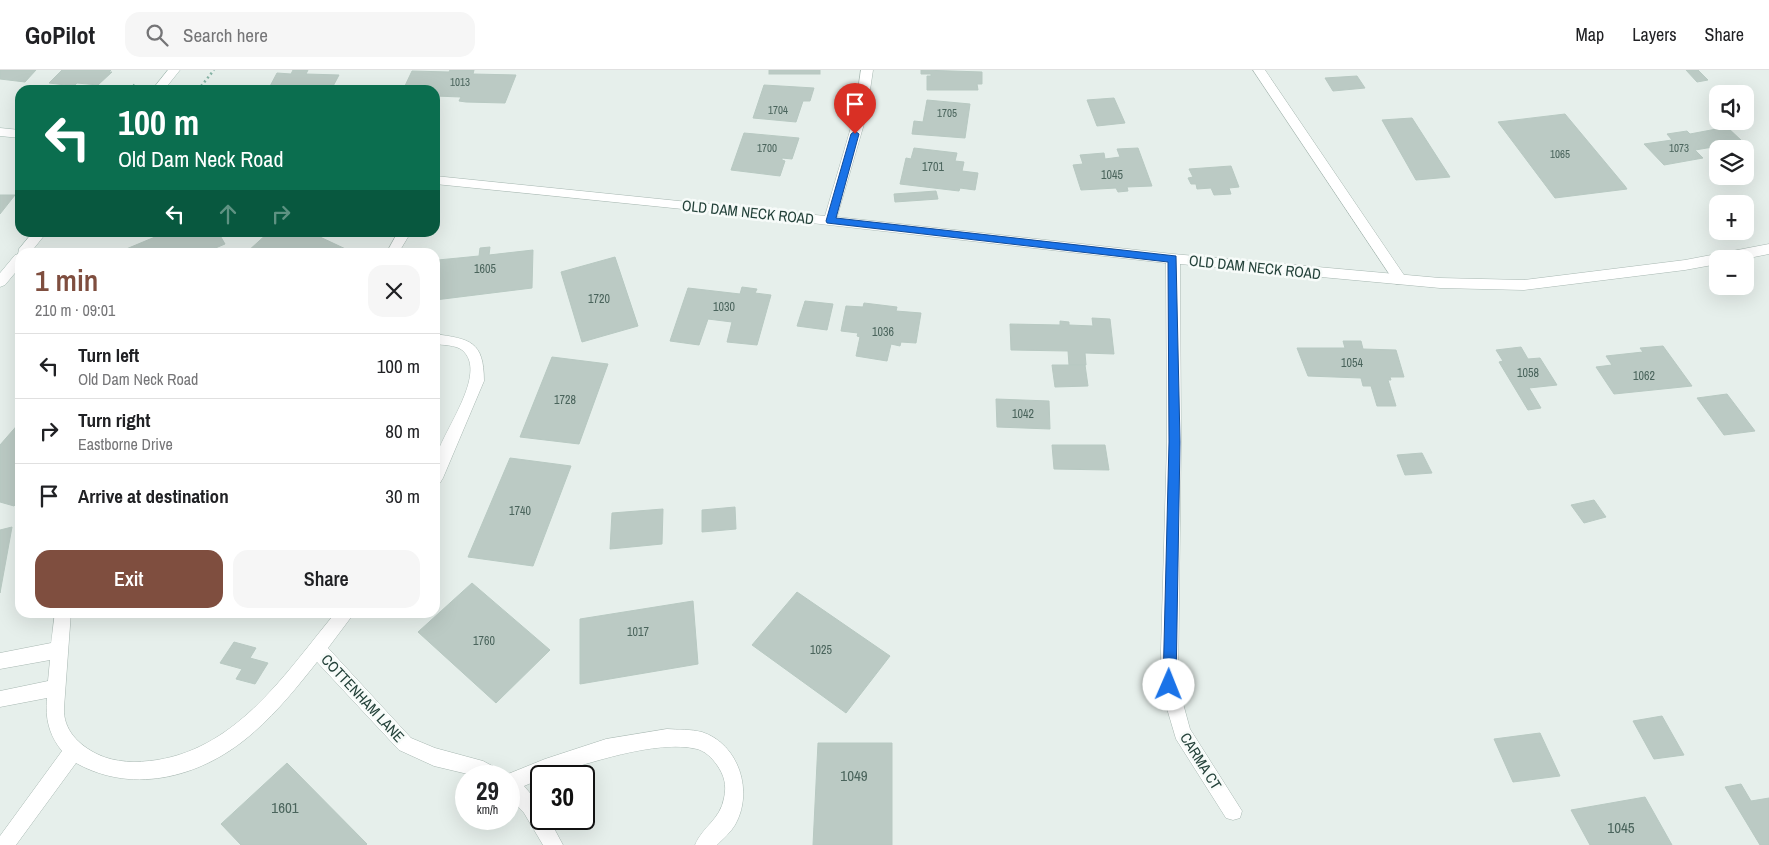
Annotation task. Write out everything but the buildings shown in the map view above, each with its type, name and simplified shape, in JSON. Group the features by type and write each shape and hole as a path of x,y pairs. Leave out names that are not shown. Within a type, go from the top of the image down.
{"street":[{"path":"162,85 174,70"},
{"path":"830,221 860,116 867,70"},
{"path":"1259,70 1401,281"},
{"path":"0,132 15,134"},
{"name":"OLD DAM NECK ROAD","path":"440,182 830,221 1173,259 1401,281 1524,285 1685,266 1709,261"},
{"path":"27,248 37,237"},
{"path":"395,248 402,237"},
{"name":"OLD DAM NECK ROAD","path":"1754,252 1769,249"},
{"name":"CARMA CT","path":"1173,259 1174,442 1169,685 1182,733 1233,811"},
{"path":"0,282 15,264"},
{"path":"440,340 462,343 468,347 477,364 477,381 440,466"},
{"path":"62,618 58,650 55,719 67,744 73,751 94,764 125,772 167,769 195,760 222,746 247,728 268,706 342,618"},
{"name":"COTTENHAM LANE","path":"316,648 405,744 434,758 467,765"},
{"path":"0,661 58,650"},
{"path":"0,699 56,688"},
{"path":"520,779 545,768 606,748 668,738 700,740 718,751 733,773 734,796 728,819 704,845"},
{"path":"5,845 73,751"},
{"path":"520,795 531,806 554,845"}],"path":[{"path":"202,85 214,70"}],"route":[{"path":"855,134 830,221 1173,259 1174,442 1169,685"}]}
